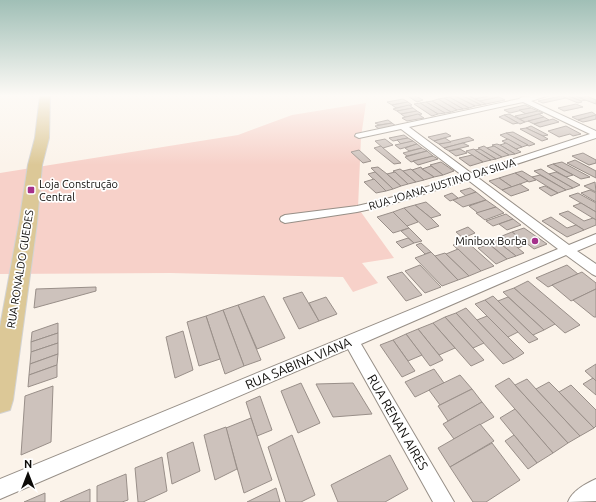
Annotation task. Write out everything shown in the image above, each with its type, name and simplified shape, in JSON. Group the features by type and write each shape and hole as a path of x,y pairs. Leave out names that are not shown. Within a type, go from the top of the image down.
{"main road":[{"name":"RUA RONALDO GUEDES","path":"0,400 6,324 28,223 34,165 42,138 43,118"}],"street":[{"path":"359,136 438,118"},
{"path":"562,118 596,135"},
{"path":"402,126 596,272"},
{"name":"RUA JOANA JUSTINO DA SILVA","path":"285,219 358,209 439,188 596,135"},
{"name":"RUA SABINA VIANA","path":"0,489 596,238"},
{"name":"RUA RENAN AIRES","path":"351,341 444,502"},
{"path":"578,502 596,488"}],"shaded area":[{"path":"283,118 364,118 361,137 358,208 394,258 362,263 378,283 353,292 343,277 170,273 0,274 0,173 238,135"}],"building":[{"path":"403,118 422,118 407,121"},
{"path":"502,118 510,118 518,123 513,124"},
{"path":"510,118 518,118 525,122 520,124"},
{"path":"522,118 539,118 525,122 520,119"},
{"path":"538,118 549,120 534,124 528,121"},
{"path":"584,118 596,118 583,122 578,120"},
{"path":"553,119 559,122 540,127 534,124"},
{"path":"388,120 392,123 379,125 375,123"},
{"path":"392,123 396,126 379,129 375,126"},
{"path":"531,126 548,135 543,136 526,128"},
{"path":"566,126 581,134 573,136 570,134 559,137 548,131"},
{"path":"526,128 548,139 542,141 520,129"},
{"path":"513,132 535,144 529,146 506,133"},
{"path":"446,133 451,136 434,141 428,137"},
{"path":"506,133 528,145 522,147 500,135"},
{"path":"404,135 408,138 393,141 389,138"},
{"path":"469,137 474,140 444,148 439,144"},
{"path":"408,138 413,141 401,144 397,140"},
{"path":"445,138 451,142 439,144 434,141"},
{"path":"385,139 393,145 383,148 375,141"},
{"path":"508,139 522,147 516,149 502,141"},
{"path":"413,141 417,144 400,149 395,145"},
{"path":"463,143 469,146 449,151 444,148"},
{"path":"506,143 521,152 515,154 500,145"},
{"path":"417,144 422,148 409,151 405,148"},
{"path":"497,144 515,154 509,155 492,145"},
{"path":"381,146 401,163 394,164 374,148"},
{"path":"484,146 502,157 496,159 478,148"},
{"path":"494,146 509,155 502,157 487,148"},
{"path":"422,148 427,151 407,156 403,153"},
{"path":"460,149 467,153 456,156 449,151"},
{"path":"474,149 491,160 483,162 466,151"},
{"path":"480,149 496,159 491,160 475,150"},
{"path":"359,150 371,161 363,163 351,152"},
{"path":"427,151 433,156 411,162 405,157"},
{"path":"583,153 596,160 596,163 589,165 572,156"},
{"path":"472,155 483,162 470,166 459,158"},
{"path":"433,156 438,159 418,165 413,161"},
{"path":"575,160 596,171 596,178 567,163"},
{"path":"441,162 454,171 443,175 430,165"},
{"path":"562,162 590,177 581,179 553,164"},
{"path":"553,164 573,175 566,177 547,166"},
{"path":"431,166 443,175 434,177 422,169"},
{"path":"378,167 401,186 393,189 371,168"},
{"path":"421,167 434,177 424,180 412,170"},
{"path":"400,169 416,182 408,184 393,171"},
{"path":"411,169 424,180 416,182 403,171"},
{"path":"541,169 573,188 566,190 534,171"},
{"path":"522,171 536,180 529,182 515,173"},
{"path":"375,172 393,189 386,191 368,174"},
{"path":"395,172 408,184 401,186 387,174"},
{"path":"556,172 580,185 573,188 549,174"},
{"path":"515,173 528,181 512,187 499,178"},
{"path":"540,175 566,190 558,193 532,177"},
{"path":"499,178 512,187 502,190 489,181"},
{"path":"374,179 386,191 376,193 364,182"},
{"path":"595,182 596,192 584,186"},
{"path":"520,184 529,190 511,196 502,190"},
{"path":"545,186 558,193 551,196 539,188"},
{"path":"470,188 476,192 466,196 460,191"},
{"path":"590,190 596,193 596,202 581,193"},
{"path":"476,192 486,200 463,207 453,200"},
{"path":"452,193 458,198 450,201 444,196"},
{"path":"578,193 596,203 596,212 569,196"},
{"path":"486,200 496,207 478,213 469,206"},
{"path":"426,202 441,215 431,218 415,205"},
{"path":"581,203 596,212 596,220 573,206"},
{"path":"415,205 439,226 427,230 404,208"},
{"path":"496,207 504,213 485,220 476,213"},
{"path":"404,208 418,222 407,226 393,212"},
{"path":"568,211 584,221 593,218 596,220 596,225 584,230 559,214"},
{"path":"393,212 409,228 393,233 377,217"},
{"path":"506,214 513,219 493,226 486,221"},
{"path":"551,217 567,228 576,225 584,230 567,237 542,221"},
{"path":"513,219 521,225 507,230 499,224"},
{"path":"468,227 475,233 463,238 456,232"},
{"path":"409,228 422,241 414,243 401,231"},
{"path":"524,228 547,244 534,249 512,232"},
{"path":"512,232 528,244 518,248 502,236"},
{"path":"408,238 414,243 402,248 396,242"},
{"path":"506,238 524,253 516,256 498,242"},
{"path":"495,239 516,256 507,259 487,242"},
{"path":"466,241 494,266 481,271 453,245"},
{"path":"421,243 431,252 425,254 416,245"},
{"path":"489,244 507,259 496,264 478,248"},
{"path":"458,249 481,271 469,276 446,254"},
{"path":"431,252 458,280 442,286 415,258"},
{"path":"445,253 469,276 458,280 435,256"},
{"path":"420,265 441,287 425,293 405,271"},
{"path":"567,265 578,274 548,287 536,278"},
{"path":"402,272 422,295 406,301 387,277"},
{"path":"582,272 596,283 596,289 571,301 552,285"},
{"path":"528,281 580,325 565,333 514,288"},
{"path":"96,287 96,291 34,308 36,289"},
{"path":"514,288 555,324 544,330 503,292"},
{"path":"596,289 596,317 594,317 573,300"},
{"path":"302,292 319,321 299,329 283,298"},
{"path":"264,296 285,338 257,349 238,305"},
{"path":"493,296 538,339 529,343 485,300"},
{"path":"326,297 337,314 319,321 309,303"},
{"path":"508,297 544,330 533,335 498,301"},
{"path":"485,300 518,332 508,337 475,304"},
{"path":"238,305 261,360 244,366 223,310"},
{"path":"466,308 514,359 503,364 456,313"},
{"path":"223,310 244,366 225,374 206,316"},
{"path":"456,313 484,343 473,348 445,317"},
{"path":"206,316 220,359 199,366 187,322"},
{"path":"487,316 524,353 514,359 477,320"},
{"path":"445,317 484,360 471,366 433,323"},
{"path":"58,323 58,333 31,342 32,332"},
{"path":"433,323 455,348 439,355 418,329"},
{"path":"418,329 443,360 430,366 406,334"},
{"path":"183,331 193,370 175,378 166,337"},
{"path":"58,333 58,343 31,352 31,342"},
{"path":"406,334 422,355 408,361 393,340"},
{"path":"393,340 415,371 402,377 380,345"},
{"path":"58,343 58,354 30,364 31,352"},
{"path":"58,354 57,365 29,375 30,364"},
{"path":"596,364 596,381 585,371"},
{"path":"57,365 57,377 28,387 29,375"},
{"path":"434,369 444,383 415,397 405,382"},
{"path":"460,375 472,389 440,405 429,390"},
{"path":"509,378 568,443 553,453 495,386"},
{"path":"593,378 596,381 596,395 583,384"},
{"path":"527,379 580,436 568,443 515,385"},
{"path":"549,382 594,428 580,436 536,389"},
{"path":"301,383 320,423 298,433 281,391"},
{"path":"353,383 372,414 333,417 316,384"},
{"path":"571,385 596,410 596,426 594,428 559,392"},
{"path":"53,386 51,442 21,455 25,396"},
{"path":"472,389 482,402 448,421 438,406"},
{"path":"260,396 272,430 257,436 246,402"},
{"path":"482,402 494,417 454,439 443,424"},
{"path":"515,409 553,453 537,463 500,418"},
{"path":"251,418 272,480 244,493 226,428"},
{"path":"480,424 494,441 450,467 438,448"},
{"path":"226,427 237,469 215,480 204,435"},
{"path":"292,435 315,495 301,502 286,502 268,447"},
{"path":"514,435 537,463 528,469 505,441"},
{"path":"193,442 200,471 172,484 167,453"},
{"path":"492,443 520,480 486,502 473,502 450,467"},
{"path":"390,455 408,489 385,502 338,502 331,485"},
{"path":"162,457 167,491 143,502 138,502 135,468"},
{"path":"126,474 128,500 122,502 97,502 97,486"},
{"path":"276,488 280,502 247,502"},
{"path":"90,489 90,502 60,502"},
{"path":"45,493 45,502 24,502"}],"place":[{"name":"Loja Construção Central","path":"31,190"},
{"name":"Minibox Borba","path":"535,241"}]}
